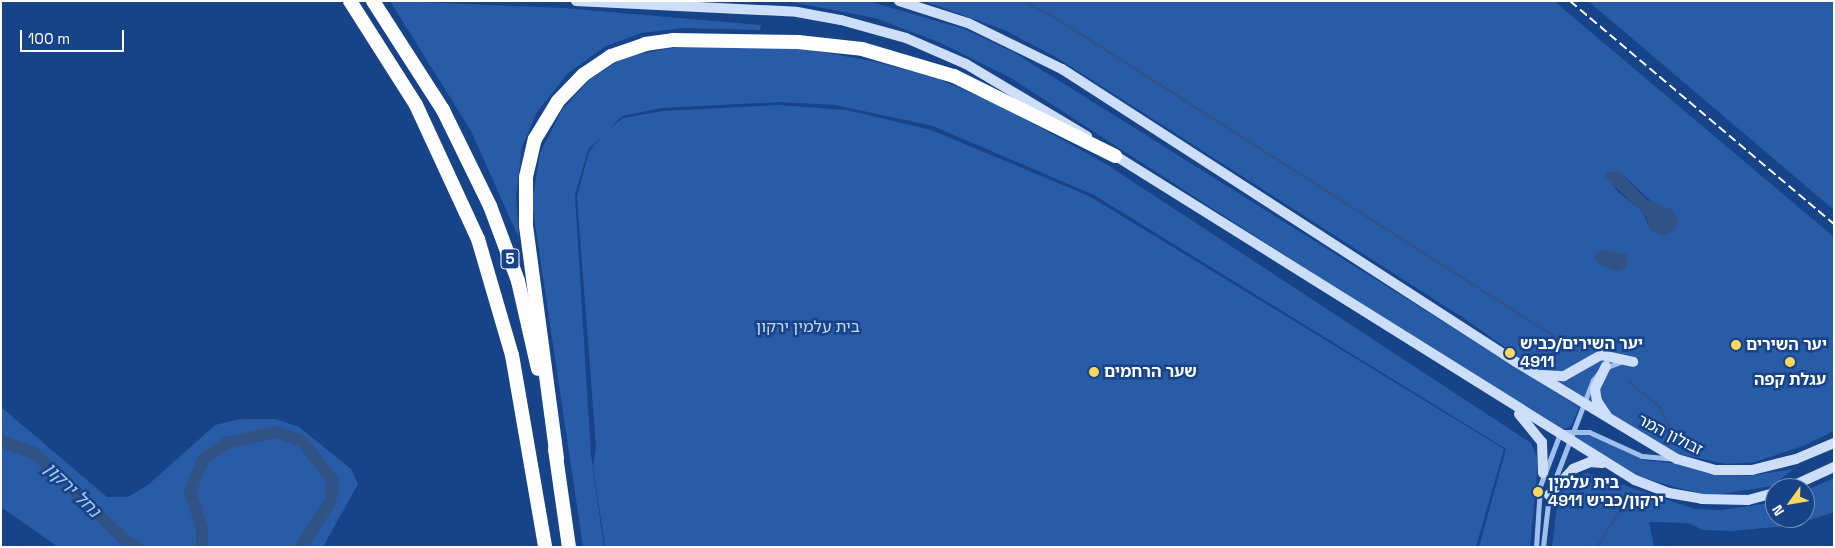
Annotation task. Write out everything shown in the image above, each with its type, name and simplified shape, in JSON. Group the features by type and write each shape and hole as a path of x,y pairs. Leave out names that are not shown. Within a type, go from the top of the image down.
{"highway":[{"name":"5","path":"350,1 416,105 478,239 512,355 545,547"},
{"name":"5","path":"372,1 443,110 496,220 524,306 557,458 569,547"},
{"path":"557,458 526,224 526,177 536,139 558,101 583,75 611,56 645,44 673,40 798,42 862,50 954,76 1115,156"}],"main road":[{"path":"576,1 798,12 887,32 985,73 1503,400 1604,463 1635,480 1684,497 1731,501 1765,495"},
{"name":"זבולון המר","path":"899,1 968,23 1062,69 1584,405 1677,459 1715,470 1752,470 1796,460 1834,443"},
{"path":"1530,370 1560,377 1601,355 1633,362"},
{"path":"1606,366 1597,383 1596,395 1602,411 1615,423"},
{"path":"1503,400 1542,442 1543,473"},
{"path":"1549,495 1573,469 1590,462 1604,463"},
{"path":"1809,478 1834,466"}],"street":[{"path":"1536,547 1538,496 1543,473 1564,438 1572,430 1593,380 1606,366 1633,362"},
{"path":"1543,547 1549,495 1564,438 1572,430"},
{"path":"1572,430 1596,434 1642,456 1677,459"}],"green space":[{"path":"390,1 563,8 761,25 760,30 684,28 642,33 606,46 568,73 537,112 522,147 516,197 519,238 471,131"},
{"path":"786,1 868,1 964,29 1015,53 1579,407 1571,426 1558,432 1011,78 941,43 875,18"},
{"path":"924,1 1554,1 1834,237 1834,431 1803,446 1755,462 1727,464 1678,454 1526,362 1465,319 1056,57 1004,30","holes":["1613,172 1623,175 1653,203 1648,225 1643,212 1618,192 1609,179"]},
{"path":"1588,1 1834,1 1834,210"},
{"path":"683,46 800,48 877,62 939,79 1007,109 1106,164 1531,443 1537,457 1537,473 1530,547 1479,547 1506,449 1094,195 933,126 835,105 780,102 662,108 622,116 588,150 575,195 591,455 604,547 583,547 532,203 540,153 562,110 590,79 624,57"},
{"name":"בית עלמין ירקון","path":"778,105 847,110 931,130 1089,196 1504,449 1476,547 605,547 593,466 596,447 577,197 589,152 605,132 623,118 663,111"},
{"path":"1,407 107,497 128,497 148,485 215,425 241,419 275,419 299,427 351,469 358,484 323,547 58,547 1,507"},
{"path":"1574,433 1596,437 1643,460 1679,464 1706,473 1749,476 1793,469 1782,478 1765,478 1765,487 1709,496 1642,478 1572,441"},
{"path":"1587,473 1695,509 1722,510 1765,504 1765,528 1732,531 1703,530 1688,523 1649,522 1654,547 1552,547 1558,496 1570,480"},
{"path":"1834,478 1834,512 1815,518 1815,487"}],"shaded area":[{"path":"1607,172 1620,172 1647,200 1671,209 1678,220 1675,230 1662,236 1650,230 1646,216 1605,177"},
{"path":"1602,250 1627,254 1626,268 1616,271 1598,264 1594,254"}],"waterway":[{"path":"1024,1 1054,17 1577,351"},
{"path":"1628,381 1659,406 1669,426 1667,438"},
{"name":"נחל ירקון","path":"202,547 202,528 190,492 203,459 227,443 275,432 302,441 333,481 330,502 301,547"},
{"name":"נחל ירקון","path":"1,441 34,453 126,541 137,547"},
{"path":"1597,547 1626,501"}],"railway":[{"path":"1570,1 1834,224"}],"place":[{"name":"יער השירים","path":"1736,345"},
{"name":"יער השירים/כביש 4911","path":"1510,353"},
{"name":"עגלת קפה","path":"1790,362"},
{"name":"שער הרחמים","path":"1094,372"},
{"name":"בית עלמין ירקון/כביש 4911","path":"1538,492"}]}
